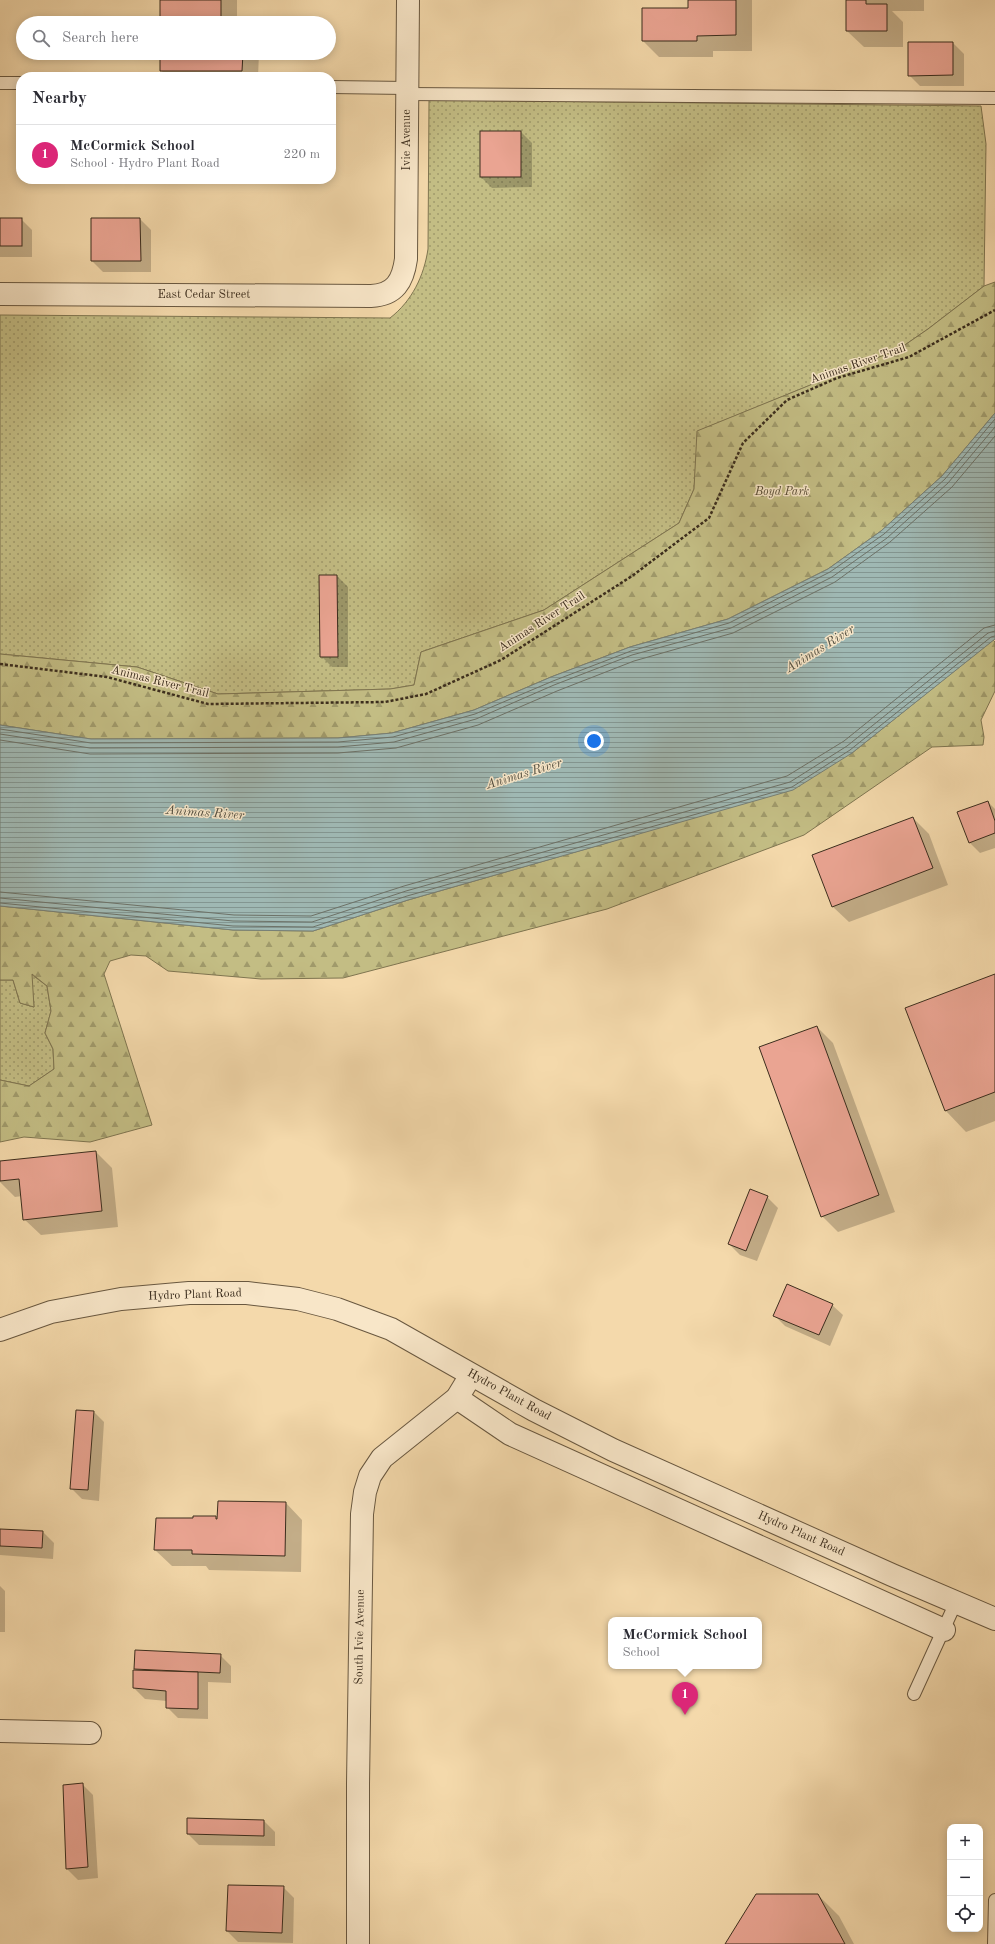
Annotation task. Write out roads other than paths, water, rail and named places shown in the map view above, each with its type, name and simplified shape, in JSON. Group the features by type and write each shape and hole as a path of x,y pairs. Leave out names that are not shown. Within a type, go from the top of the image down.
{"street":[{"name":"Ivie Avenue","path":"401,278 405,270 406,259 408,0"},
{"name":"East Cedar Street","path":"0,294 377,296 383,295 390,291 401,278"},
{"name":"Hydro Plant Road","path":"0,1330 51,1312 121,1299 189,1293 247,1293 298,1299 337,1309 391,1329 534,1410 613,1450 995,1619"},
{"name":"South Ivie Avenue","path":"358,1944 358,1768 362,1514 365,1492 370,1476 382,1458 457,1398 471,1375"},
{"path":"457,1398 517,1437 944,1630"},
{"path":"0,1731 90,1734"}],"lane":[{"path":"0,83 16,83"},
{"path":"336,87 407,91 995,98"},
{"path":"914,1694 956,1602"},
{"path":"994,1944 995,1900"}],"water":[{"name":"Animas River","path":"995,413 995,639 852,753 793,790 408,900 313,931 233,930 0,906 0,725 91,739 338,738 392,733 474,710 551,677 630,647 728,619 828,569 881,531 942,476"}],"place":[{"name":"McCormick School","path":"685,1715"}],"park label":[{"name":"Boyd Park","path":"782,492"}]}
